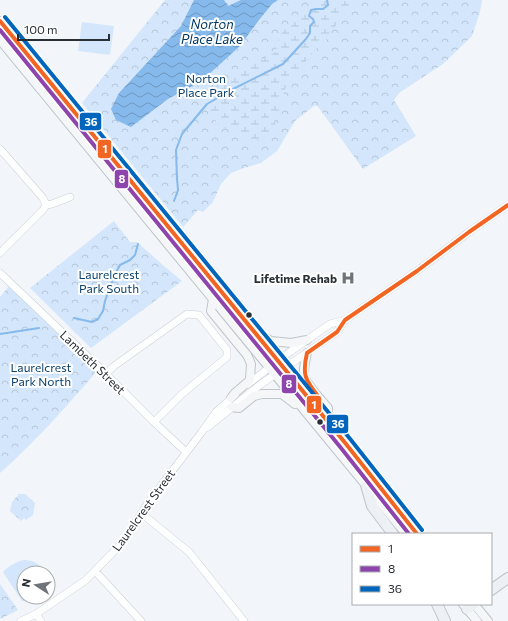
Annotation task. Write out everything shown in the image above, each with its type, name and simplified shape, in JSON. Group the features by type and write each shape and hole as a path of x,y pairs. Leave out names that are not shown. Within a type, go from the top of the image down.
{"highway":[{"path":"366,485 372,506 392,533"},
{"path":"492,589 508,578"},
{"path":"437,605 445,621"}],"main road":[{"path":"0,22 417,533"},
{"path":"0,29 21,54 28,55"},
{"path":"0,40 405,533"},
{"path":"213,299 211,311 247,355 251,364 249,381 231,398"},
{"path":"255,333 271,341 291,342 307,340"},
{"path":"307,353 304,375 307,382 328,408 327,421"},
{"path":"232,407 239,408 258,394 282,394 305,411"},
{"path":"469,605 477,621"},
{"path":"469,605 488,621"}],"street":[{"path":"0,149 43,198 46,205"},
{"path":"0,253 43,210 46,205 70,197"},
{"path":"345,320 417,271 508,205"},
{"name":"Lambeth Street","path":"0,272 186,452"},
{"path":"108,376 131,354 187,314 199,315 227,350 227,357 182,394 154,422"},
{"name":"Laurelcrest Street","path":"21,621 36,614 86,580 122,543 148,503 216,412 231,398 278,361 330,324 345,320"},
{"name":"Laurelcrest Street","path":"201,433 262,384 337,332 345,320"},
{"path":"141,514 189,552 244,621"},
{"path":"95,571 141,621"},
{"path":"36,614 41,621"}],"green space":[{"name":"Norton Place Park","path":"165,0 482,0 480,12 472,36 443,64 399,93 394,100 416,136 363,169 319,108 314,106 295,121 277,151 261,163 231,173 221,184 213,202 203,212 198,210 183,227 82,103"},
{"path":"312,0 362,0 340,19 322,46 317,48 306,61 299,74 288,80 274,128 265,139 252,141 237,135 208,116 208,106 232,75 276,52 279,35 305,12"},
{"path":"82,22 114,26 110,55 78,51"},
{"name":"Laurelcrest Park South","path":"114,221 130,242 137,242 182,281 91,348 30,288"},
{"name":"Laurelcrest Park North","path":"9,286 97,371 50,424 0,473 0,297"},
{"path":"19,494 25,494 35,503 33,515 26,520 24,518 21,521 10,511 12,502"},
{"path":"19,561 33,561 39,565 16,565 16,592 3,572"},
{"path":"0,584 18,610 0,619"}],"water":[{"name":"Norton Place Lake","path":"194,0 224,0 228,6 241,0 278,0 272,4 240,46 206,77 168,99 131,127 116,120 111,109 119,93 181,26"}],"waterway":[{"path":"174,201 178,190 176,150 182,134 207,104 231,90 283,64 310,33 310,26 314,22 309,16 311,10 323,9 328,5 327,0"},
{"path":"74,318 92,322 98,319 103,311 114,276 120,265 130,260 135,255 138,244"},
{"path":"0,334 39,328"}],"transit line":[{"name":"36","path":"5,17 351,440 422,530"},
{"name":"1","path":"0,21 346,444 416,533"},
{"name":"8","path":"0,30 341,448 408,533"},
{"name":"1","path":"318,396 307,381 305,372 307,353 337,332 345,320 417,271 508,205"}],"place":[{"name":"Lifetime Rehab","path":"348,278"}]}
